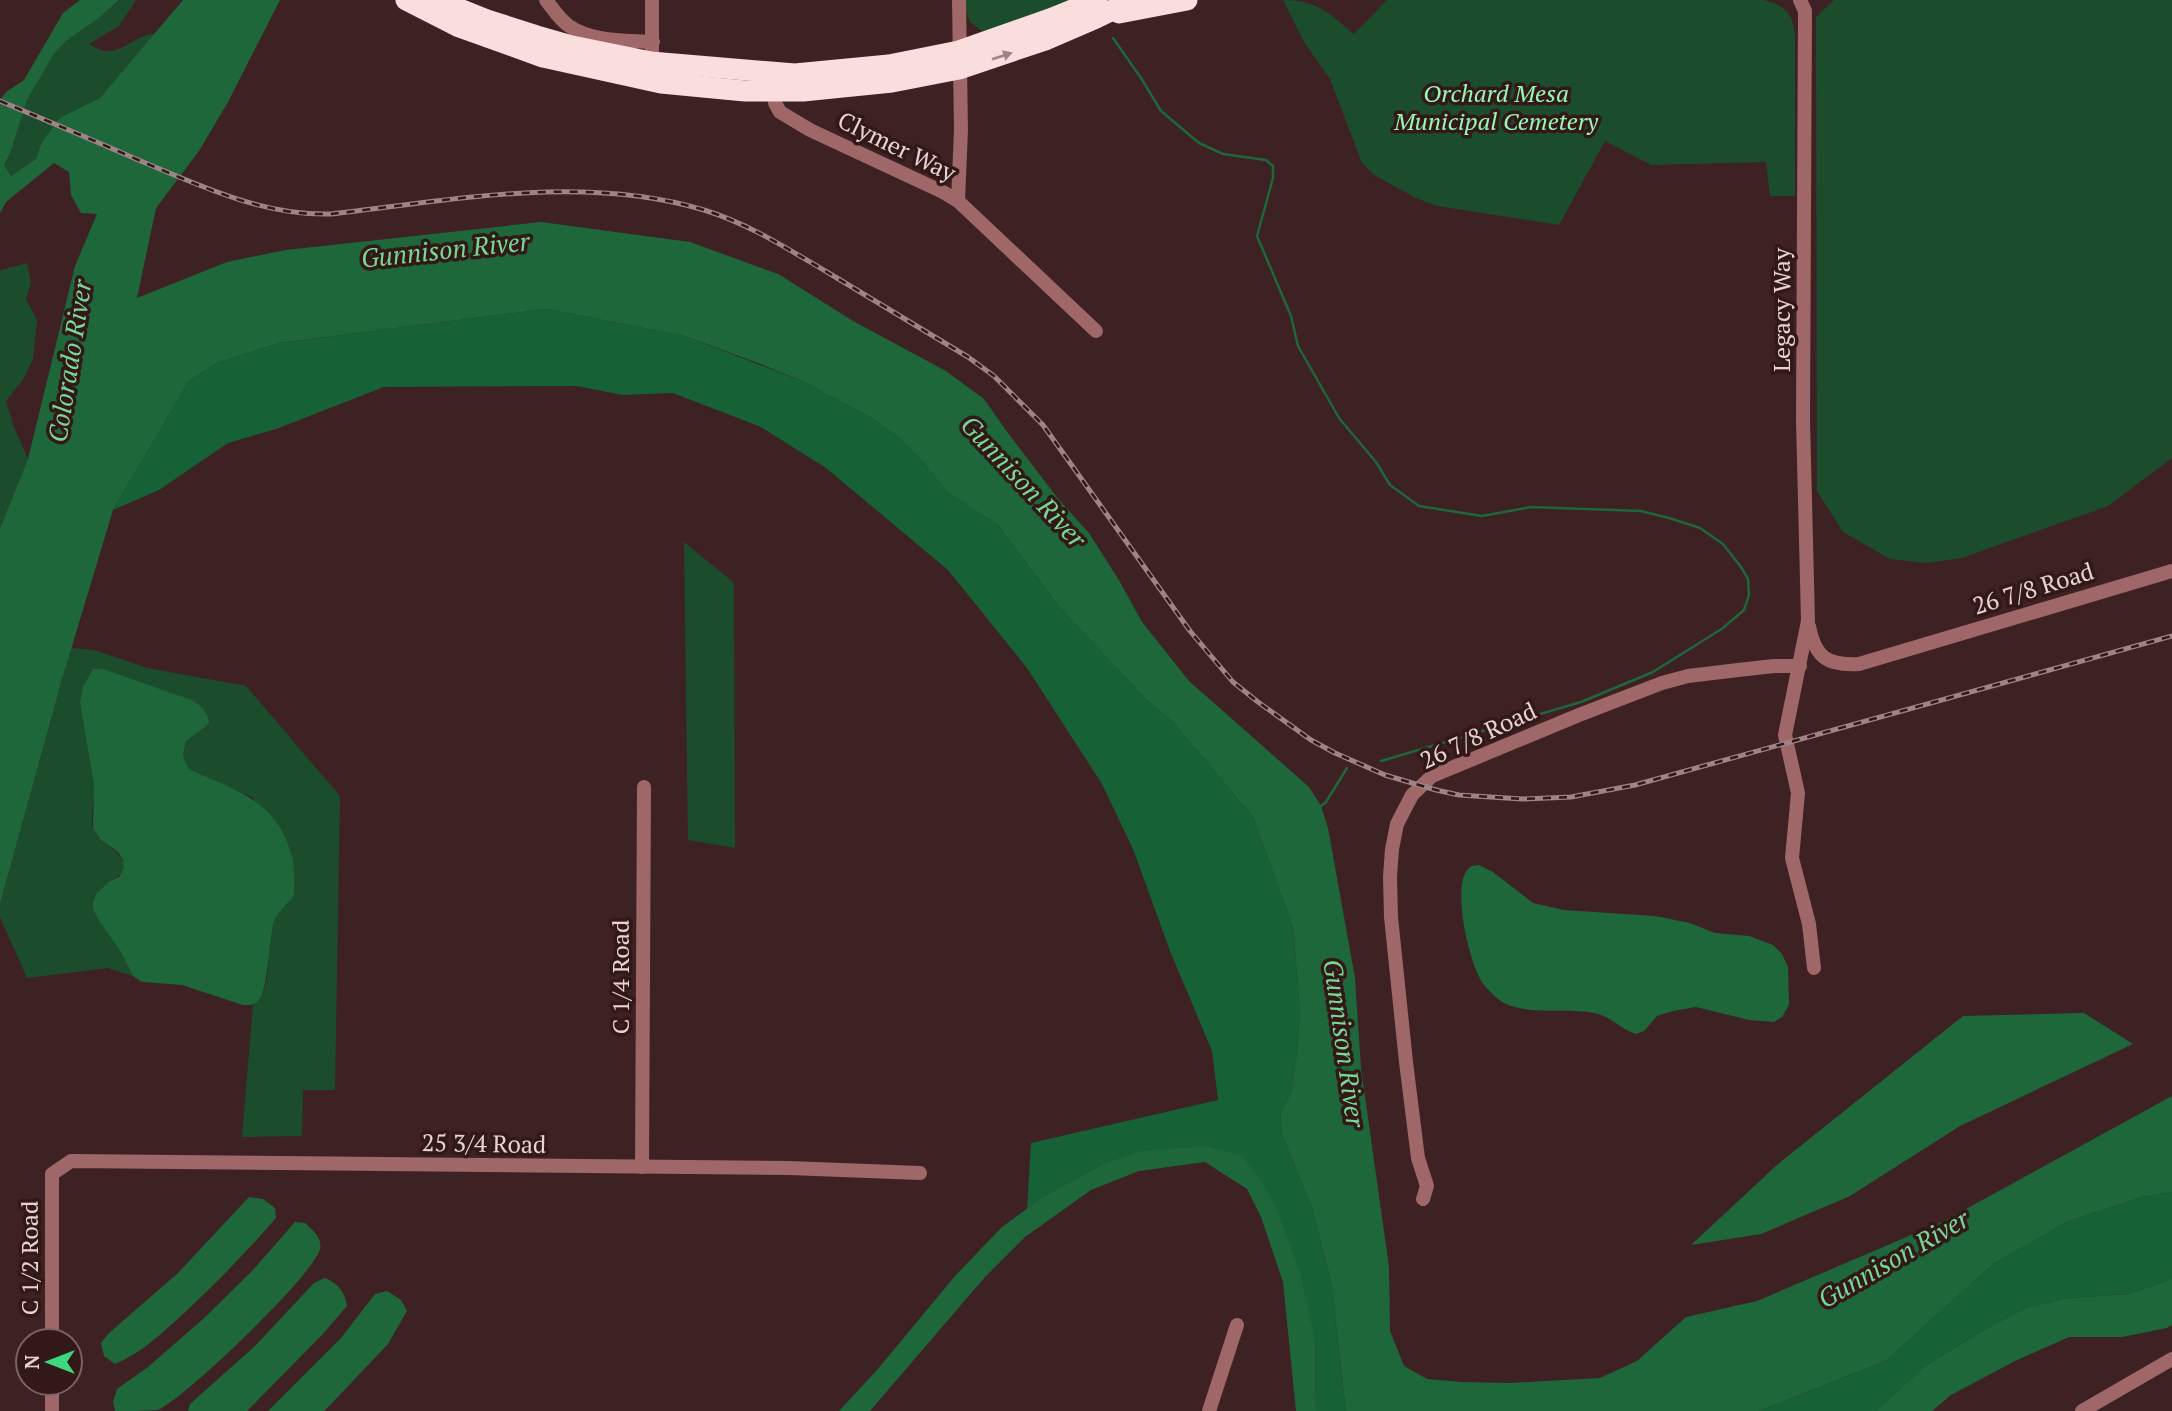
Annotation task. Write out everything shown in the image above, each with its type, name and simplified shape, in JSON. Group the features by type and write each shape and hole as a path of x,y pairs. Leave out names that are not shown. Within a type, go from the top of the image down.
{"highway":[{"path":"437,0 487,20 560,43 652,52 799,82"},
{"path":"662,83 675,76 784,83 892,82 959,60 1006,55 1097,9 1132,0"},
{"path":"1097,9 1187,0"},
{"path":"411,2 457,26 542,57 662,83 774,91 799,82"},
{"path":"457,26 484,29 539,48 627,70 652,52"}],"street":[{"path":"546,0 568,26 652,52 652,0"},
{"path":"958,201 961,130 959,0"},
{"name":"Legacy Way","path":"1800,0 1805,10 1803,420 1808,621"},
{"name":"Clymer Way","path":"774,91 775,103 780,112 800,124 958,201 1096,331"},
{"name":"26 7/8 Road","path":"1808,621 1813,644 1818,652 1839,663 1859,664 2172,571"},
{"path":"1808,621 1785,734 1798,793 1792,858 1809,924 1814,968"},
{"name":"26 7/8 Road","path":"1423,1199 1427,1186 1419,1158 1406,1062 1391,890 1392,849 1397,824 1412,795 1432,776 1662,683 1688,676 1774,666 1800,666"},
{"name":"C 1/4 Road","path":"642,1167 644,787"},
{"name":"25 3/4 Road","path":"52,1174 71,1161 789,1168 919,1173"},
{"name":"C 1/2 Road","path":"52,1174 52,1327"},
{"path":"1209,1411 1237,1325"},
{"path":"2082,1411 2172,1359"}],"green space":[{"path":"119,0 136,0 119,26 89,44 101,50 112,51 155,34 100,98 42,142 36,159 11,176 4,165 27,100 54,54 66,41"},
{"path":"963,0 1081,0 999,29 982,31 970,22"},
{"name":"Orchard Mesa Municipal Cemetery","path":"1283,0 1314,5 1330,14 1354,34 1387,0 1772,2 1790,15 1795,34 1795,196 1770,196 1766,162 1651,165 1605,141 1559,225 1437,206 1416,198 1374,175 1362,163 1330,79 1304,42"},
{"path":"1834,0 2172,0 2172,458 2108,506 1962,558 1926,563 1890,559 1843,532 1817,491 1816,17"},
{"path":"27,263 31,283 26,299 37,320 33,359 24,378 6,401 28,459 0,528 0,273 1,270"},
{"path":"684,542 734,583 735,848 688,840"},
{"path":"71,648 94,650 147,668 246,686 340,796 335,1090 303,1090 302,1136 242,1137 253,1005 265,986 272,926 276,916 294,896 253,798 189,769 183,755 186,741 209,724 80,703 93,775 93,829 118,854 124,867 120,874 110,881 99,921 121,952 133,976 108,968 27,978 0,917 0,904"}],"shaded area":[{"path":"546,309 685,336 802,381 873,419 897,436 948,493 998,525 1062,610 1146,699 1174,723 1253,817 1293,927 1300,1012 1291,1093 1280,1113 1282,1135 1312,1208 1331,1281 1346,1411 1316,1411 1315,1341 1241,1155 1103,1164 1044,1196 1027,1209 1031,1143 1218,1100 1212,1051 1170,951 1133,849 1102,784 1027,668 948,570 826,468 761,427 673,393 623,395 576,386 384,387 276,429 228,443 159,490 113,510 189,381 217,363 279,343"},
{"path":"2172,1192 2172,1277 2166,1281 2129,1294 2067,1298 2026,1308 1978,1333 1924,1367 1876,1411 1759,1411 1887,1360 1993,1264 2069,1221 2142,1197"}],"water":[{"path":"80,0 119,0 66,41 54,54 27,100 4,165 11,176 36,159 42,142 60,118 100,98 183,0 280,0 228,102 199,151 156,208 137,298 227,262 286,250 541,222 690,242 778,274 853,321 946,371 984,399 1059,500 1089,533 1142,622 1189,681 1309,787 1321,806 1328,828 1355,978 1361,1068 1389,1267 1390,1331 1404,1366 1427,1379 1462,1382 1509,1383 1600,1378 1637,1361 1686,1317 1757,1301 1944,1221 2172,1096 2172,1192 2142,1197 2069,1221 1993,1264 1887,1360 1759,1411 1346,1411 1331,1281 1312,1208 1282,1135 1280,1113 1291,1093 1300,1012 1293,927 1253,817 1174,723 1146,699 1062,610 998,525 948,493 897,436 873,419 802,381 685,336 546,309 279,343 217,363 189,381 113,510 63,676 0,904 0,528 28,459 75,266 97,214 81,213 71,195 69,172 54,163 6,202 0,213 0,100 6,92 24,80 63,13"},
{"path":"93,669 103,669 191,700 201,707 208,716 209,724 186,741 183,755 189,769 253,800 277,822 285,838 293,862 294,896 274,921 264,987 262,995 254,1004 243,1005 182,985 142,982 133,976 93,909 97,893 119,877 124,868 118,852 101,840 93,829 94,784 80,703 83,687"},
{"path":"1479,865 1493,872 1533,903 1564,910 1655,916 1690,923 1715,933 1749,936 1773,945 1782,954 1788,967 1789,1005 1782,1017 1774,1022 1749,1020 1696,1007 1673,1011 1657,1016 1644,1031 1636,1034 1594,1013 1526,1009 1504,1003 1488,990 1479,976 1464,926 1461,891 1464,877 1470,867"},
{"path":"2084,1013 2133,1044 1960,1126 1850,1196 1761,1234 1691,1245 1778,1164 1963,1016"},
{"path":"1204,1146 1241,1155 1275,1205 1300,1272 1315,1341 1316,1411 1296,1411 1283,1282 1261,1217 1247,1189 1205,1162 1139,1171 1091,1190 1025,1237 985,1277 870,1411 839,1411 877,1370 955,1276 1002,1227 1044,1196 1103,1164 1141,1151"},
{"path":"249,1197 263,1199 275,1208 276,1218 253,1244 150,1343 115,1364 104,1356 101,1343 109,1333 178,1273"},
{"path":"295,1222 305,1223 314,1231 321,1245 312,1263 296,1284 219,1361 172,1401 158,1410 115,1411 113,1402 117,1389 148,1367 203,1319 253,1270"},
{"path":"2172,1277 2172,1325 2167,1328 2122,1337 2069,1337 2015,1361 1951,1395 1932,1411 1876,1411 1924,1367 1978,1333 2026,1308 2067,1298 2129,1294"},
{"path":"325,1278 340,1289 347,1306 247,1411 188,1411 190,1404 255,1346 314,1283"},
{"path":"387,1291 401,1300 407,1311 388,1344 333,1402 324,1411 268,1411 341,1338 375,1294"}],"waterway":[{"path":"1113,38 1161,111 1199,143 1223,154 1266,160 1273,166 1273,178 1257,236 1291,316 1298,346 1339,418 1376,462 1390,485 1419,506 1482,516 1531,507 1641,511 1669,518 1700,528 1723,544 1748,579 1749,595 1744,610 1723,628 1653,672 1581,702 1381,761"},
{"path":"1321,806 1347,768"}],"railway":[{"path":"0,101 211,190 282,210 331,214 518,193 612,193 659,199 704,210 754,230 968,357 994,376 1043,425 1190,631 1233,682 1311,740 1335,753 1385,775 1436,790 1459,795 1522,799 1571,797 1635,785 2172,636"}],"water label":[{"name":"Gunnison River","path":"445,249"},
{"name":"Colorado River","path":"69,361"},
{"name":"Gunnison River","path":"1024,481"},
{"name":"Gunnison River","path":"1345,1043"},
{"name":"Gunnison River","path":"1893,1258"}]}
